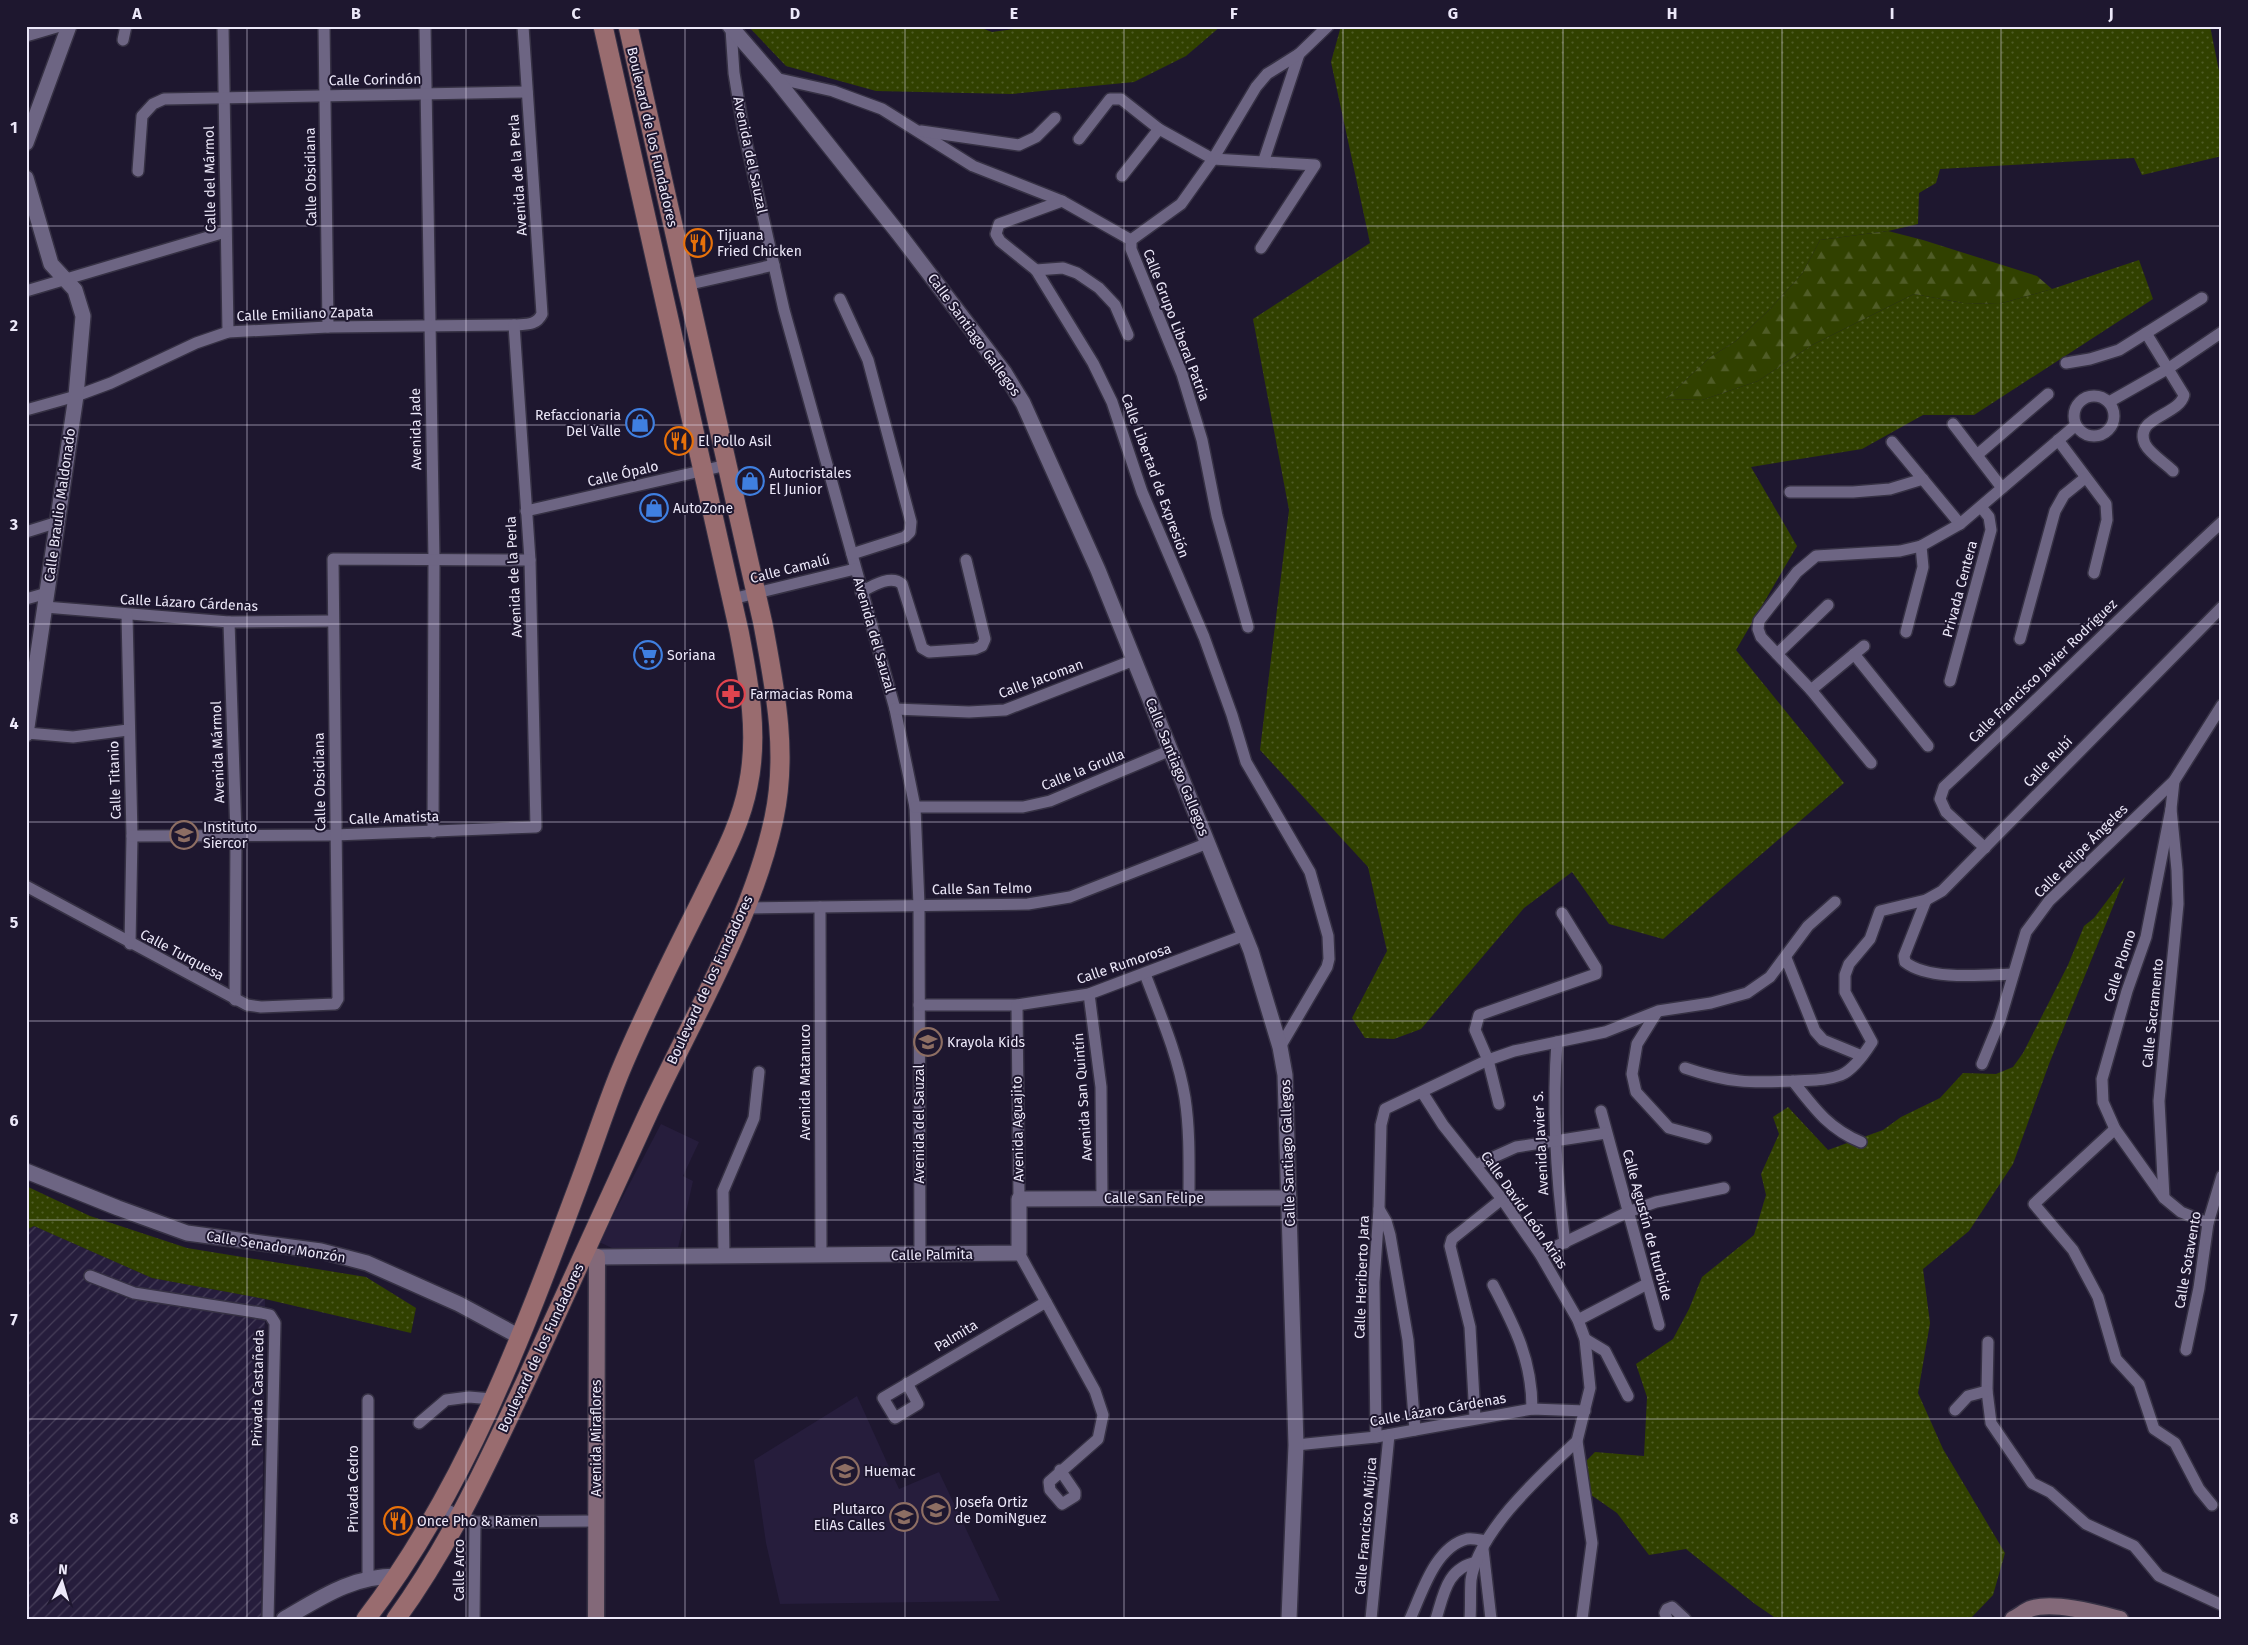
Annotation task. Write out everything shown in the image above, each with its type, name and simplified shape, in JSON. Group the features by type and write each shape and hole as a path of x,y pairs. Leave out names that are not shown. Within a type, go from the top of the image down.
{"main road":[{"name":"Boulevard de los Fundadores","path":"366,1619 397,1576 440,1507 520,1337 620,1073 651,1002 738,822 752,763 754,728 747,674 732,599 603,26"},
{"name":"Boulevard de los Fundadores","path":"396,1619 468,1519 533,1367 590,1255 745,908 766,849 774,816 781,744 778,707 757,593 628,26"},
{"name":"Avenida Miraflores","path":"590,1255 596,1521 596,1619"},
{"path":"520,1337 531,1355 533,1367"},
{"path":"2014,1618 2030,1609 2048,1607 2094,1612 2120,1619"}],"street":[{"path":"26,36 60,26"},
{"path":"26,143 70,26"},
{"path":"123,40 126,26"},
{"name":"Calle del Mármol","path":"223,26 228,332"},
{"name":"Calle Obsidiana","path":"324,26 328,327"},
{"name":"Avenida Jade","path":"425,26 434,560 433,832"},
{"name":"Avenida de la Perla","path":"523,26 542,314 539,321"},
{"path":"1131,240 1180,204 1213,159 1256,87 1280,64 1299,54 1328,26"},
{"name":"Calle Santiago Gallegos","path":"731,28 775,78 899,234 1004,372 1023,403 1098,570 1245,935 1280,1047 1286,1075 1296,1445 1289,1619"},
{"name":"Avenida del Sauzal","path":"731,28 734,73 743,128 774,265 861,592 895,709 915,807 919,905 920,1256"},
{"path":"1264,160 1299,54"},
{"name":"Calle Grupo Liberal Patria","path":"775,78 859,99 917,130 984,171 1062,201 1131,240 1131,249 1182,374 1202,440 1217,516 1248,627"},
{"name":"Calle Corindón","path":"138,171 142,116 153,104 164,99 224,96 527,92"},
{"path":"1079,139 1110,99 1116,98 1120,99 1159,129 1213,159 1264,160 1316,165 1261,248"},
{"path":"917,130 1019,145 1036,136 1055,118"},
{"path":"1122,176 1159,129"},
{"name":"Calle Braulio Maldonado","path":"26,178 51,264 78,297 83,316 76,396 26,734"},
{"name":"Calle Libertad de Expresión","path":"1062,201 999,224 996,229 1000,240 1036,270 1092,363 1112,402 1146,501 1204,637 1232,715 1246,762 1310,872 1328,936 1329,959 1327,967 1280,1047"},
{"path":"26,290 66,280 225,232"},
{"path":"686,285 774,265"},
{"path":"1036,270 1063,268 1077,273 1099,288 1115,305 1128,335"},
{"path":"2066,363 2090,359 2119,350 2202,298"},
{"path":"840,299 868,360 910,522 910,532 905,537 852,554"},
{"name":"Calle Emiliano Zapata","path":"26,410 76,396 112,383 196,343 228,332 328,327 514,325 534,324 539,321"},
{"name":"Avenida de la Perla","path":"514,325 530,560 536,827"},
{"path":"2109,402 2169,368 2222,332"},
{"path":"2146,333 2184,394 2182,402 2146,426 2144,435 2148,448 2173,471"},
{"path":"1977,455 2048,394"},
{"path":"1871,763 1811,690 1761,637 1758,629 1759,621 1797,572 1816,556 1900,551 1921,546 1960,524 2076,424 2076,408 2083,399 2094,396 2109,402"},
{"path":"2076,424 2089,435 2106,432 2114,418 2109,402"},
{"path":"1953,424 2002,488"},
{"path":"2058,440 2106,504 2107,520 2094,573"},
{"path":"1892,442 1960,524"},
{"name":"Calle Ópalo","path":"526,511 727,466"},
{"path":"2020,639 2055,511 2064,495 2085,478"},
{"path":"1790,492 1853,492 1890,489 1922,479"},
{"name":"Privada Centera","path":"1950,680 1991,530 1989,518 1981,506"},
{"path":"26,532 58,522"},
{"name":"Calle Francisco Javier Rodríguez","path":"1985,848 1946,812 1940,799 1944,787 2027,711 2126,610 2222,522"},
{"path":"1906,632 1924,567 1921,546"},
{"name":"Calle Obsidiana","path":"335,1004 338,998 332,559 434,560"},
{"path":"434,560 530,560"},
{"path":"861,592 892,579 898,580 902,584 922,648 929,652 975,650 982,646 985,639 966,560"},
{"name":"Calle Camalú","path":"732,599 855,569"},
{"name":"Calle Lázaro Cárdenas","path":"26,599 46,600 127,615 229,622 332,621"},
{"path":"1777,654 1828,605"},
{"name":"Calle Rubí","path":"1862,1056 1872,1042 1845,992 1845,975 1849,964 1870,939 1880,911 1926,900 1942,891 2222,607"},
{"name":"Calle Titanio","path":"127,615 128,730 132,836 130,944"},
{"name":"Avenida Mármol","path":"229,622 236,835 236,1000"},
{"path":"1811,690 1864,646"},
{"path":"1854,654 1928,746"},
{"name":"Calle Jacoman","path":"895,709 969,712 1005,710 1134,660"},
{"name":"Calle Felipe Ángeles","path":"1982,1064 2000,1020 2026,932 2049,901 2174,781 2222,705"},
{"path":"26,734 73,737 128,730"},
{"name":"Calle la Grulla","path":"915,807 1022,807 1036,805 1050,801 1171,750"},
{"name":"Calle Sacramento","path":"2164,1198 2159,1101 2178,904 2178,870 2171,809 2174,781"},
{"name":"Calle Plomo","path":"2164,1198 2115,1129 2103,1102 2102,1079 2127,991 2146,938 2171,809"},
{"name":"Calle Amatista","path":"132,836 336,835 536,827"},
{"name":"Calle San Telmo","path":"745,908 1028,904 1070,897 1208,843"},
{"name":"Calle Turquesa","path":"26,886 236,1000 261,1007 329,1006 335,1004"},
{"path":"1926,900 1904,956 1905,962 1911,967 1940,974 2013,974"},
{"path":"1422,1092 1488,1060 1536,1045 1605,1032 1658,1011 1711,1003 1747,992 1770,977 1808,926 1835,902"},
{"name":"Avenida Matanuco","path":"820,907 821,1256"},
{"path":"1499,1104 1488,1060 1475,1030 1480,1015 1596,974 1596,968 1562,913"},
{"name":"Calle Rumorosa","path":"919,1005 1016,1005 1089,994 1245,935"},
{"path":"1685,1068 1715,1078 1743,1083 1825,1079 1843,1074 1862,1056 1823,1040 1815,1031 1786,958"},
{"path":"1145,974 1176,1060 1185,1098 1189,1151 1189,1198"},
{"name":"Avenida San Quintín","path":"1089,994 1101,1088 1102,1199"},
{"name":"Avenida Aguajito","path":"1016,1005 1019,1253"},
{"path":"1658,1011 1636,1044 1632,1074 1636,1092 1669,1128 1706,1138"},
{"name":"Avenida Javier S.","path":"1557,1042 1554,1085 1555,1140 1558,1196 1565,1243"},
{"path":"724,1257 723,1191 754,1118 759,1072"},
{"path":"1793,1081 1812,1106 1834,1129 1861,1142"},
{"name":"Calle Heriberto Jara","path":"1376,1437 1374,1282 1379,1209 1381,1117 1385,1109 1422,1092"},
{"name":"Calle David León Arias","path":"1422,1092 1443,1126 1502,1199 1540,1254 1578,1320 1585,1338 1590,1388 1577,1441"},
{"name":"Calle Agustín de Iturbide","path":"1601,1112 1659,1324"},
{"path":"2115,1129 2034,1204 2073,1250 2098,1297 2116,1359 2140,1384 2154,1429 2175,1443 2200,1489 2212,1505"},
{"path":"1476,1165 1516,1147 1606,1133"},
{"name":"Calle Senador Monzón","path":"26,1170 118,1208 187,1233 321,1251 367,1263 459,1304 520,1337"},
{"name":"Calle Sotavento","path":"2186,1350 2199,1288 2208,1223 2222,1176"},
{"path":"1540,1254 1628,1212 1656,1202 1724,1188"},
{"name":"Calle San Felipe","path":"1018,1199 1290,1198"},
{"path":"2164,1198 2181,1212 2208,1223"},
{"path":"1475,1418 1470,1327 1450,1246 1452,1239 1502,1199"},
{"path":"1379,1209 1386,1220 1390,1235 1408,1340 1415,1430"},
{"path":"1019,1253 1094,1390 1103,1415 1098,1438 1058,1472"},
{"name":"Calle Palmita","path":"590,1255 724,1257 920,1256 1019,1253"},
{"name":"Privada Castañeda","path":"90,1276 134,1293 261,1312 270,1315 274,1323 268,1619"},
{"path":"1578,1320 1647,1284"},
{"path":"1493,1285 1518,1334 1527,1362 1532,1385 1532,1409"},
{"name":"Palmita","path":"907,1383 918,1404 895,1418 883,1398 907,1383 1046,1302"},
{"path":"1585,1338 1605,1351 1628,1396"},
{"path":"1988,1342 1987,1391 1991,1423 2032,1483 2050,1492 2086,1524 2134,1546 2159,1576 2222,1605"},
{"path":"1955,1410 1968,1396 1987,1391"},
{"path":"419,1423 446,1400 470,1397 492,1399"},
{"name":"Privada Cedro","path":"368,1400 368,1578"},
{"name":"Calle Lázaro Cárdenas","path":"1296,1445 1376,1437 1532,1409 1585,1411"},
{"name":"Calle Francisco Mújica","path":"1371,1619 1389,1435"},
{"path":"1577,1441 1592,1534 1582,1619"},
{"path":"1470,1619 1472,1580 1484,1544 1544,1472 1577,1441"},
{"path":"440,1507 468,1519 596,1521"},
{"name":"Calle Arco","path":"468,1519 474,1619"},
{"path":"1410,1619 1434,1568 1452,1546 1468,1539 1484,1544"},
{"path":"1484,1544 1491,1619"},
{"path":"1436,1619 1454,1574 1460,1567 1477,1562"},
{"path":"284,1619 341,1586 368,1578 397,1576"},
{"path":"1667,1619 1665,1614 1667,1609 1672,1607 1685,1619"}],"shaded area":[{"path":"661,1124 699,1142 683,1176 693,1181 678,1248 612,1248 599,1242"},
{"path":"34,1226 152,1278 265,1299 261,1619 26,1619 26,1230"},
{"path":"857,1396 899,1489 939,1472 1000,1601 780,1604 766,1543 754,1460"}],"green space":[{"path":"748,26 976,26 992,32 1037,26 1221,26 1186,56 1134,82 1012,94 876,91 786,66"},
{"path":"1341,26 2210,26 2222,86 2222,156 2142,175 2134,158 1940,169 1936,183 1919,193 1918,224 1888,231 1820,240 1802,274 1769,310 1736,341 1709,358 1666,399 1702,400 1758,381 1812,345 1914,294 1963,303 1999,304 2052,289 2139,260 2153,299 1974,415 1923,415 1862,449 1751,467 1797,546 1736,650 1844,783 1663,939 1609,924 1572,872 1524,908 1421,1029 1394,1039 1365,1038 1352,1018 1387,951 1368,867 1260,750 1289,510 1253,319 1370,243 1331,62"},
{"path":"1888,231 1923,240 2037,276 2052,289 1999,304 1963,303 1914,294 1812,345 1758,381 1702,400 1666,399 1709,358 1736,341 1769,310 1802,274 1820,240"},
{"path":"2125,877 2049,1064 2013,1164 1969,1231 1923,1269 1930,1323 1918,1393 1943,1449 2005,1553 1993,1595 1970,1619 1777,1619 1755,1604 1686,1549 1649,1555 1617,1513 1584,1490 1581,1466 1595,1452 1644,1456 1647,1397 1636,1364 1673,1339 1689,1309 1702,1277 1754,1235 1766,1195 1761,1174 1779,1134 1773,1117 1788,1107 1828,1150 1883,1130 1901,1117 1940,1098 1963,1073 1996,1074 2013,1067 2023,1053 2068,965 2084,926 2094,918"},
{"path":"26,1186 90,1216 187,1248 366,1277 416,1308 411,1333 265,1299 152,1278 34,1226 26,1230"}],"place":[{"name":"Tijuana Fried Chicken","path":"698,243"},
{"name":"Refaccionaria Del Valle","path":"640,423"},
{"name":"El Pollo Asil","path":"679,441"},
{"name":"Autocristales El Junior","path":"750,481"},
{"name":"AutoZone","path":"654,508"},
{"name":"Soriana","path":"648,655"},
{"name":"Farmacias Roma","path":"731,694"},
{"name":"Instituto Siercor","path":"184,835"},
{"name":"Krayola Kids","path":"928,1042"},
{"name":"Huemac","path":"845,1471"},
{"name":"Josefa Ortiz de DomiNguez","path":"936,1510"},
{"name":"Plutarco EliAs Calles","path":"904,1517"},
{"name":"Once Pho & Ramen","path":"398,1521"}]}
